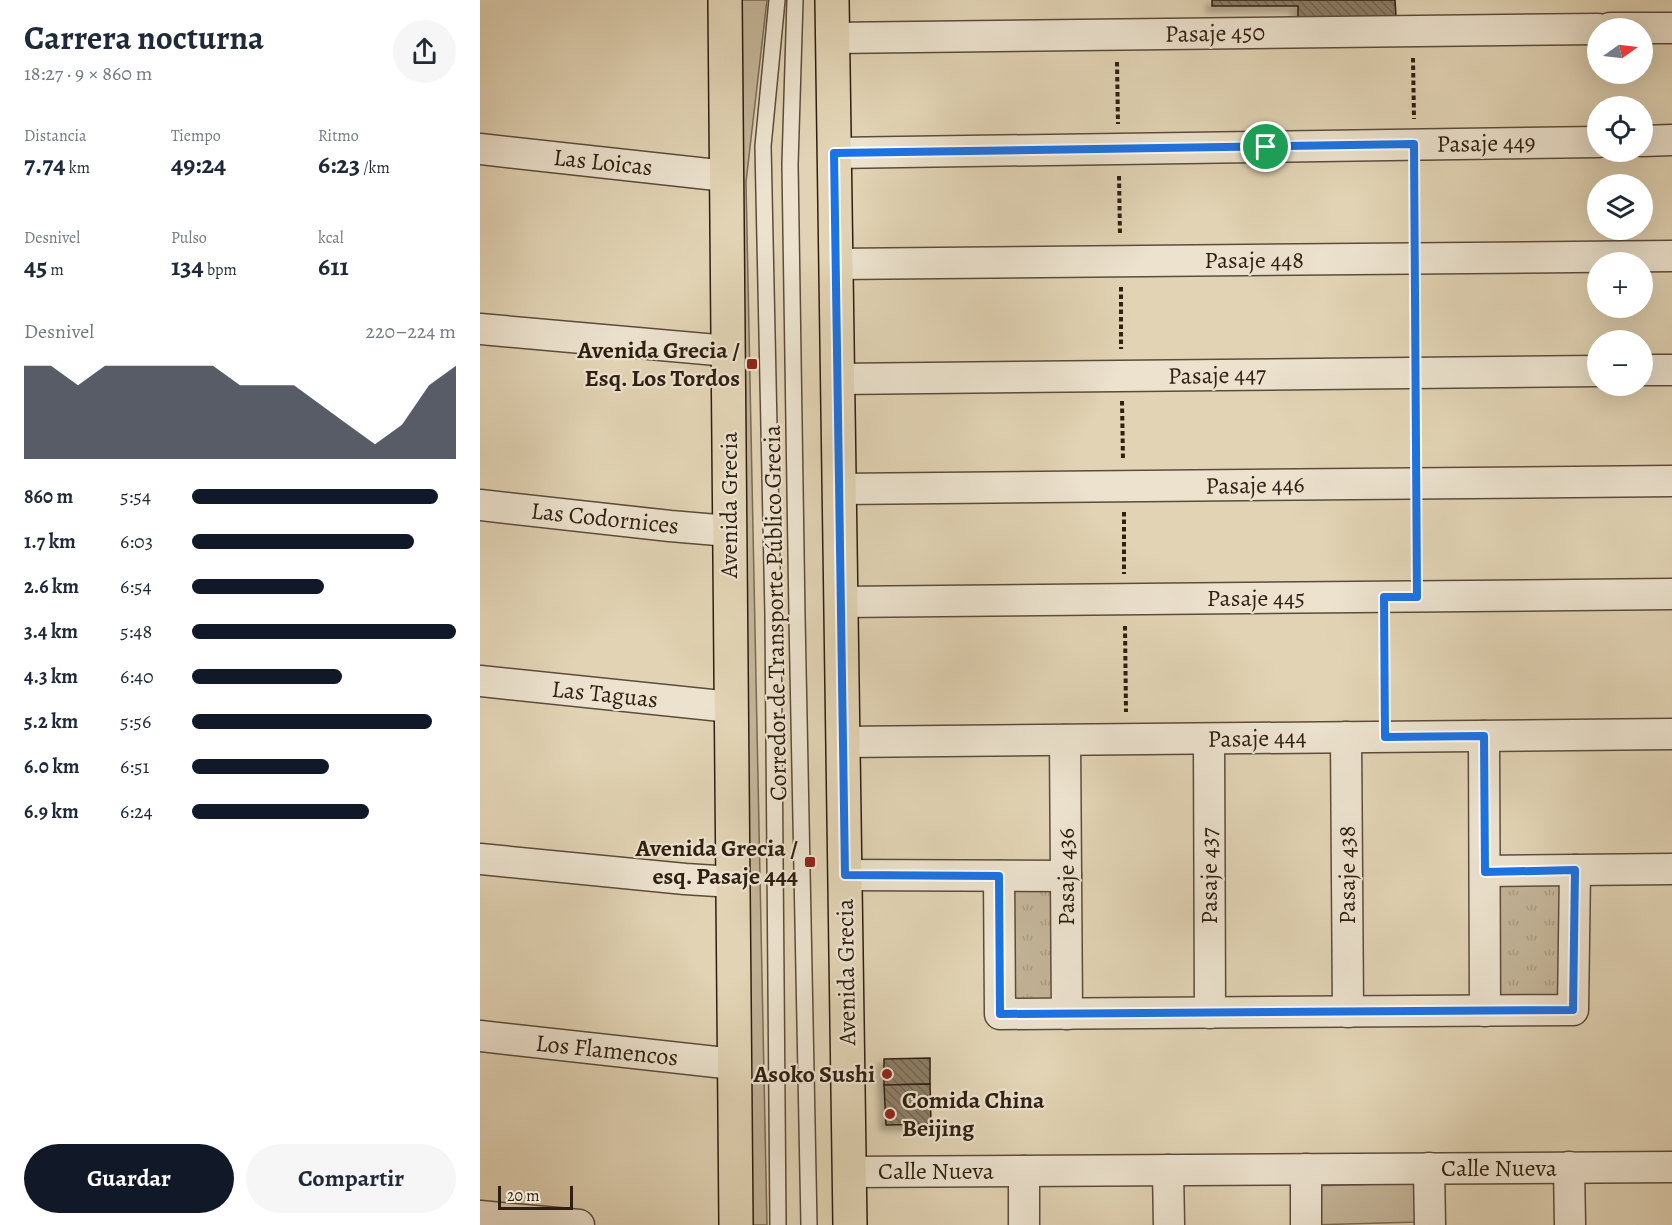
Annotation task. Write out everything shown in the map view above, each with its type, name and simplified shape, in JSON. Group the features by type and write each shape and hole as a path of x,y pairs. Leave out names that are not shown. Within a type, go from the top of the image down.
{"main road":[{"name":"Avenida Grecia","path":"720,0 726,176 736,1225"},
{"name":"Avenida Grecia","path":"832,0 850,1225"}],"street":[{"path":"1653,28 1672,28"},
{"name":"Pasaje 450","path":"832,38 1587,29"},
{"path":"1653,141 1672,140"},
{"name":"Pasaje 449","path":"834,153 1587,142"},
{"name":"Las Loicas","path":"480,149 726,176"},
{"name":"Pasaje 448","path":"835,264 1672,256"},
{"path":"480,329 728,351"},
{"path":"1653,370 1672,370"},
{"name":"Pasaje 447","path":"837,379 1587,371"},
{"name":"Pasaje 446","path":"839,489 1672,481"},
{"name":"Las Codornices","path":"480,505 729,531"},
{"name":"Pasaje 445","path":"840,602 1672,594"},
{"name":"Las Taguas","path":"480,681 731,707"},
{"name":"Pasaje 444","path":"843,742 1672,734"},
{"path":"1484,736 1485,1011"},
{"name":"Pasaje 438","path":"1346,737 1348,1012"},
{"name":"Pasaje 437","path":"1209,739 1210,1013"},
{"name":"Pasaje 436","path":"1065,740 1066,1014"},
{"path":"480,860 733,882"},
{"path":"1485,872 1672,869"},
{"path":"999,876 1000,1014 1485,1011 1573,1010 1575,870"},
{"path":"845,875 1066,876"},
{"name":"Los Flamencos","path":"480,1036 734,1064"},
{"name":"Calle Nueva","path":"1569,1167 1570,1225"},
{"name":"Calle Nueva","path":"849,1172 1672,1167"},
{"name":"Calle Nueva","path":"1429,1168 1430,1225"},
{"path":"1306,1169 1306,1225"},
{"path":"1168,1170 1168,1225"},
{"name":"Calle Nueva","path":"1024,1171 1024,1225"},
{"path":"480,1216 579,1225"}],"lane":[{"name":"Corredor de Transporte Público Grecia","path":"777,0 764,146 773,604 778,1225"},
{"name":"Corredor de Transporte Público Grecia","path":"795,0 790,164 809,1225"}],"path":[{"path":"1413,31 1417,597"},
{"path":"1384,597 1385,737"}],"green space":[{"path":"735,0 767,0 746,182 767,1225 744,1225"},
{"path":"1005,883 1059,883 1059,1006 1005,1006"},
{"path":"1495,883 1566,884 1565,1001 1493,1000"},
{"path":"1416,1183 1418,1222 1310,1225 1310,1186"}],"building":[{"path":"1212,0 1395,0 1396,17 1298,18 1298,6 1212,6"},
{"path":"930,1058 930,1084 884,1085 884,1059"},
{"path":"930,1084 931,1124 886,1125 884,1085"}],"place":[{"name":"Avenida Grecia / Esq. Los Tordos","path":"752,364"},
{"name":"Avenida Grecia / esq. Pasaje 444","path":"810,862"},
{"name":"Asoko Sushi","path":"887,1074"},
{"name":"Comida China Beijing","path":"890,1114"}],"route":[{"path":"1414,144 1417,597 1384,597 1385,737 1484,736 1485,872 1575,870 1573,1010 1000,1014 999,876 845,875 834,153 1266,147 1414,144"}]}
